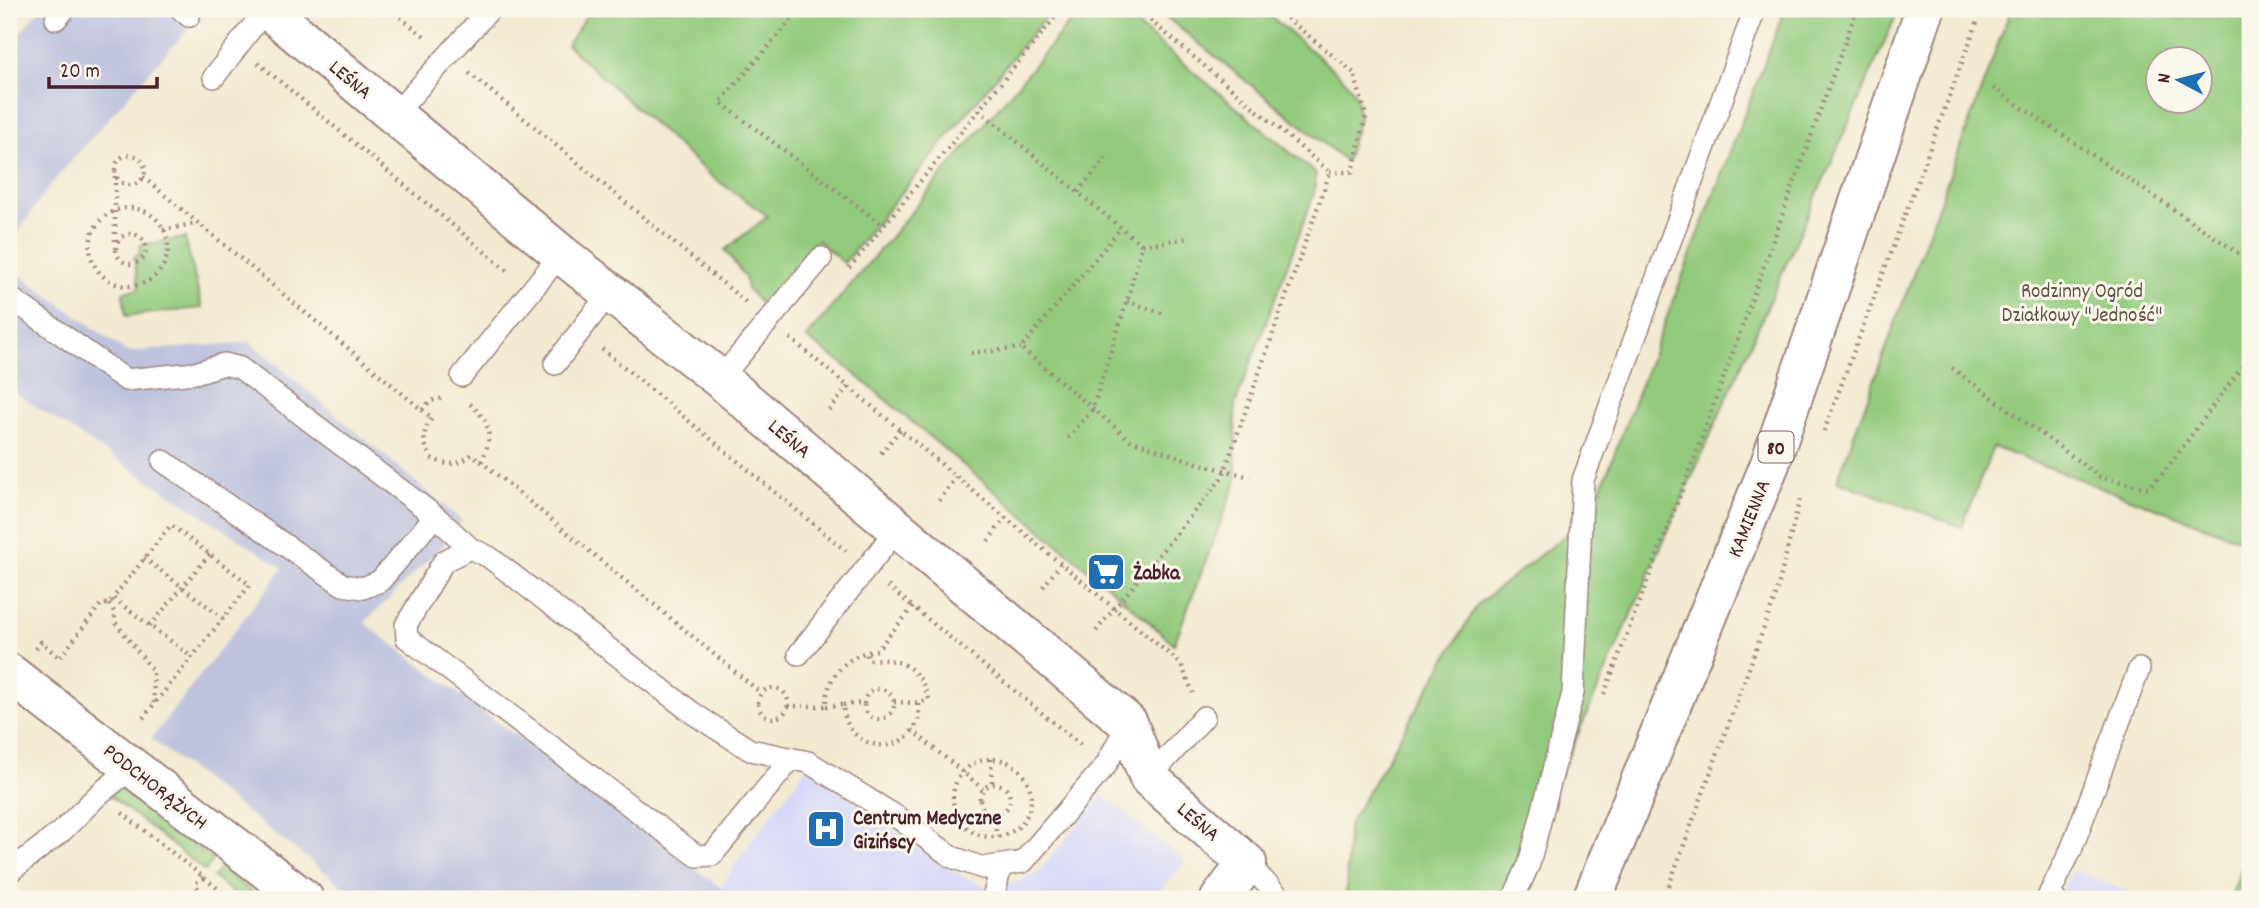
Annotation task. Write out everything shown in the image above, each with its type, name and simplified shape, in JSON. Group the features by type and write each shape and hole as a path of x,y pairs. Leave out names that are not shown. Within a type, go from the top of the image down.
{"street":[{"name":"LEŚNA","path":"267,9 561,254 720,379 1128,723 1149,778 1247,863"},
{"name":"KAMIENNA","path":"1598,892 1770,464 1925,9"},
{"name":"PODCHORĄŻYCH","path":"21,662 132,768 303,899"},
{"path":"1220,899 1247,863"}],"lane":[{"path":"214,77 267,9"},
{"path":"394,115 489,9"},
{"path":"1513,899 1529,864 1573,693 1583,480 1755,9"},
{"path":"463,376 561,254"},
{"path":"720,379 821,258"},
{"path":"555,364 610,292"},
{"path":"9,297 126,380 195,373 224,364 240,368 435,516 470,548 489,557 694,714 751,750 808,762 897,817 952,857 983,868 1023,862 1106,765 1128,723"},
{"path":"163,461 343,585 362,588 380,581 435,516"},
{"path":"799,654 898,528"},
{"path":"470,548 444,561 406,625 407,638 689,851 697,856 712,855 791,759"},
{"path":"2055,899 2048,897 2071,850 2139,669"},
{"path":"1149,778 1203,717"},
{"path":"9,872 62,831 99,794 132,768"},
{"path":"1247,863 1281,899"},
{"path":"993,899 1001,866"}],"path":[{"path":"389,9 1181,664 1203,717"},
{"path":"801,9 720,102 884,226"},
{"path":"845,274 1062,9"},
{"path":"1137,9 1331,172 1352,172 1366,116 1354,73 1276,9"},
{"path":"1609,9 1614,13 1618,9"},
{"path":"1601,701 1694,459 1857,9"},
{"path":"1822,438 1982,9"},
{"path":"1993,88 2250,261"},
{"path":"979,110 1142,245 1189,238"},
{"path":"115,170 118,179 127,185 136,184 143,177 144,167 135,157 126,156 121,158 115,170 115,248 121,261 130,265 140,261 146,252 144,242 137,235 131,234 122,236 115,248"},
{"path":"1078,192 1107,157"},
{"path":"1096,631 1222,478 1331,172"},
{"path":"143,177 432,418 425,429 425,446 430,458 445,464 461,463 472,454 482,461 761,693"},
{"path":"141,209 153,215 167,236 169,248 160,272 138,285 113,283 94,265 90,253 95,227 104,217 115,211 141,209"},
{"path":"163,230 197,222"},
{"path":"971,353 1021,348 1121,228"},
{"path":"1068,438 1092,410 1142,245"},
{"path":"1127,301 1164,314"},
{"path":"1021,348 1130,440 1250,477"},
{"path":"1952,368 2100,477 2148,488 2165,471 2250,356"},
{"path":"829,410 848,387"},
{"path":"422,410 430,401 454,398"},
{"path":"463,398 483,415 488,429 488,442 482,461"},
{"path":"881,453 900,430"},
{"path":"939,501 956,477"},
{"path":"1664,899 1776,595 1802,489"},
{"path":"988,541 1005,518"},
{"path":"109,604 171,525 250,585 143,718"},
{"path":"150,626 210,554"},
{"path":"144,558 223,618"},
{"path":"1043,587 1061,564"},
{"path":"113,598 192,657"},
{"path":"21,662 41,642 60,657 101,604 109,604"},
{"path":"109,604 115,613 115,622 153,671 154,704"},
{"path":"826,706 826,694 831,680 841,667 866,652 877,650 913,607 1106,765"},
{"path":"866,652 867,660 898,662 915,671 924,683 929,699 919,703 894,702"},
{"path":"770,688 779,689 787,695 788,706 778,717 763,715 758,707 761,693 770,688"},
{"path":"880,689 890,693 894,702 888,716 878,719 869,716 863,703 867,694 880,689"},
{"path":"788,706 863,703"},
{"path":"843,705 843,719 853,734 869,744 883,746 898,742 912,730 918,719 919,703"},
{"path":"912,730 983,789"},
{"path":"990,759 992,784"},
{"path":"990,759 1015,766 1030,787 1031,799 1029,812 1022,823 1013,831 996,837 976,834 965,827 957,816 954,804 958,778 966,768 990,759"},
{"path":"992,784 1006,788 1011,797 1005,811 995,815 982,808 980,799 983,789 992,784"},
{"path":"995,815 996,837"},
{"path":"203,877 195,884 206,899"}],"shaded area":[{"path":"40,9 208,9 47,189 9,246 9,46"},
{"path":"9,267 127,352 250,342 462,521 448,540 364,623 736,899 360,899 151,739 283,568 9,389"},
{"name":"Centrum Medyczne Gizińscy","path":"807,767 948,869 983,886 1018,882 1039,872 1101,796 1185,861 1154,899 736,899 720,888"},
{"path":"2072,870 2148,899 2059,899"}],"green space":[{"path":"591,9 1052,9 844,263 817,240 763,306 747,289 745,277 725,250 768,216 711,176 567,45"},
{"path":"1081,9 1118,9 1316,174 1314,194 1235,405 1236,482 1174,644 843,364 806,338"},
{"path":"1156,9 1262,9 1343,78 1356,95 1359,118 1346,161"},
{"path":"1785,9 1899,9 1505,899 1346,899 1348,826 1478,604 1591,515"},
{"name":"Rodzinny Ogród Działkowy \"Jedność\"","path":"2011,9 2250,9 2250,543 1993,447 1962,527 1837,481"},
{"path":"185,238 202,308 126,316 123,292 139,289 134,257 140,254 140,245"},
{"path":"120,788 213,860 205,871 109,795"},
{"path":"2250,846 2250,899 2240,899 2232,894"},
{"path":"221,868 261,899 241,899 213,877"}],"place":[{"name":"Żabka","path":"1106,572"},
{"name":"Centrum Medyczne Gizińscy","path":"826,829"}]}
